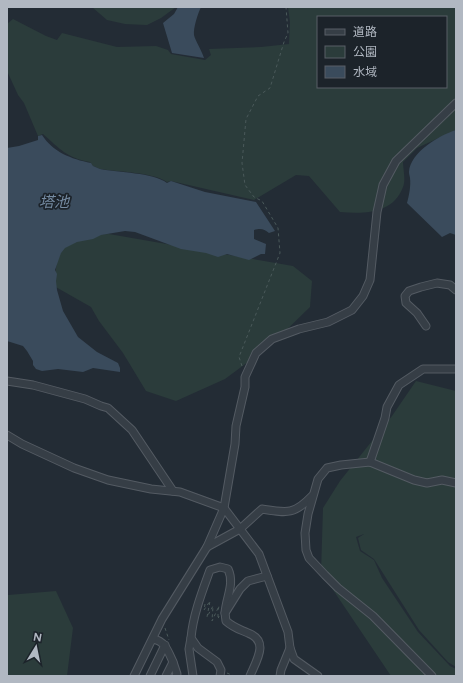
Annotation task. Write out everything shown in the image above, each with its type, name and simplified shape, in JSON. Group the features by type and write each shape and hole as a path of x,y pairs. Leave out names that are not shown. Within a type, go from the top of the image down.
{"street":[{"path":"134,676 162,620 207,547 224,508 235,444 236,426 245,387 245,376 256,353 272,339 299,329 328,322 352,310 363,296 370,280 377,212 382,185 396,161 456,103"},
{"path":"426,326 417,313 406,303 405,296 409,291 437,283 450,285 456,290"},
{"path":"370,462 385,418 387,407 399,385 423,369 456,369"},
{"path":"7,381 33,385 85,399 108,408 132,430 173,491"},
{"path":"7,435 22,444 67,465 108,480 151,489 186,494 224,508 259,554 288,632 290,648 294,659 318,676"},
{"path":"432,676 373,616 338,588 309,558 306,550 305,533 308,514 318,479 327,468 370,462 414,480 427,483 442,480 456,482"},
{"path":"207,547 240,529 262,509 286,513 302,507 314,494"},
{"path":"193,676 189,649 192,627 210,570 220,567 228,570 232,578 223,613 226,621 233,628 254,635 259,641 261,649 258,660 250,676"},
{"path":"223,613 240,589 248,581 267,576"},
{"path":"191,638 198,648 217,662 220,673"},
{"path":"153,639 159,640 165,645 173,662 177,674 176,676"},
{"path":"150,676 165,645"},
{"path":"280,676 290,648"},
{"path":"166,676 173,662"}],"path":[{"path":"245,376 239,357 280,253 278,228 262,201 254,197 245,185 242,163 246,119 258,96 270,88 288,33 286,7"},
{"path":"205,604 204,610 210,601 207,617 213,606 212,621 219,606 218,618 223,613"},
{"path":"220,673 234,676"}],"green space":[{"path":"92,7 176,7 161,18 147,25 125,24 107,20"},
{"path":"288,7 456,7 456,130 417,148 403,162 404,184 398,196 392,203 377,210 368,212 340,212 309,176 296,175 254,200 171,181 167,182 144,174 100,169 93,166 90,162 75,158 64,152 43,134 38,136 24,103 18,95 7,71 7,24 13,19 57,40 62,33 117,47 156,46 168,50 171,54 205,60 211,55 209,49 261,47 289,44 290,22"},
{"path":"109,234 293,266 312,281 310,307 272,344 225,379 176,401 146,391 123,353 99,321 91,307 54,286 58,251 80,235"},
{"path":"416,381 456,391 456,667 448,662 419,630 374,559 361,550 358,538 364,534 356,537 360,551 374,560 382,578 418,632 450,666 456,669 456,676 391,676 321,572 323,508 340,481 392,416"},
{"path":"7,585 8,595 56,591 73,628 67,676 7,676"}],"water":[{"path":"178,7 201,7 195,25 194,35 204,58 172,53 163,23 174,14"},
{"path":"456,130 456,235 450,233 442,237 407,203 410,184 409,172 411,165 420,151 434,140"},
{"name":"塔池","path":"42,135 51,146 63,154 91,163 93,166 100,169 144,175 161,179 167,183 171,181 205,192 256,202 275,231 269,233 262,229 254,230 254,239 266,244 265,254 261,254 249,260 227,254 218,257 206,253 181,249 135,232 125,231 101,235 93,239 77,242 65,248 61,253 55,270 57,274 57,290 63,311 78,337 97,352 118,363 120,372 93,368 83,372 58,369 42,371 36,369 33,365 33,361 23,346 7,341 7,148 38,140 38,136"}]}
